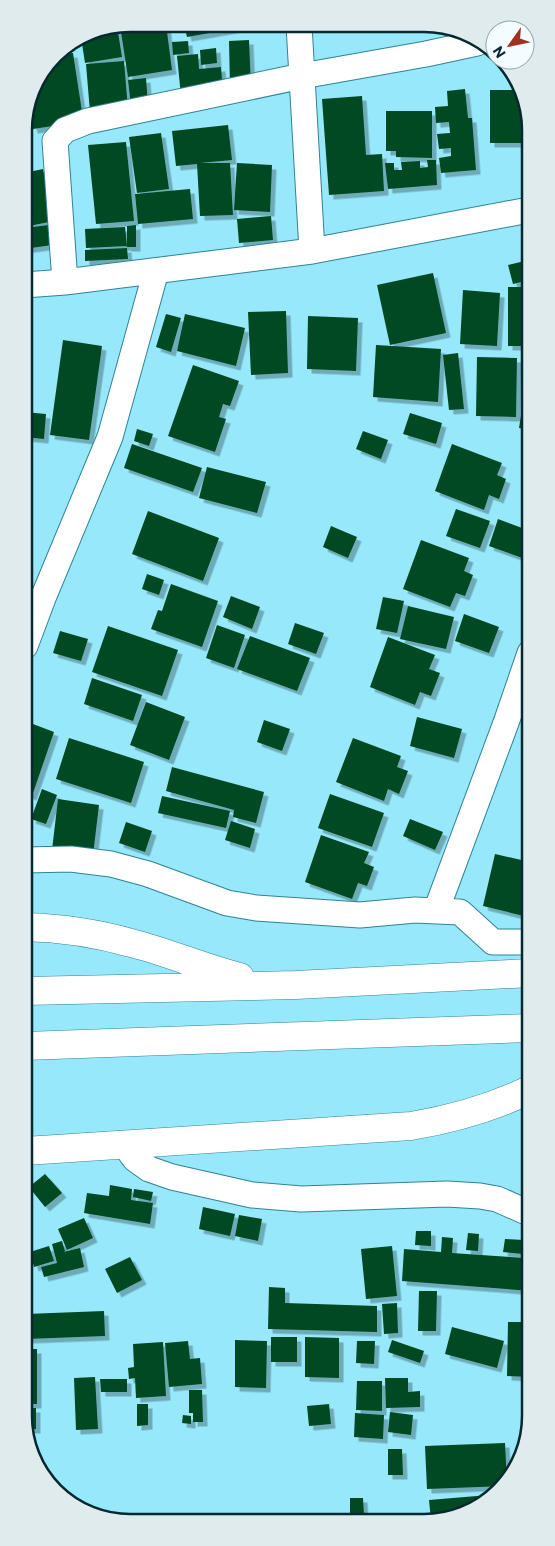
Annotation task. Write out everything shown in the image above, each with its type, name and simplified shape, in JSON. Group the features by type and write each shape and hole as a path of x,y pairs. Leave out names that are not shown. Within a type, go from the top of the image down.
{"highway":[{"path":"32,927 94,934 132,943 220,972 256,980 296,985"},
{"path":"32,991 296,985 522,973"},
{"path":"32,1046 522,1028"},
{"path":"32,1151 411,1126 446,1120 482,1110 522,1092"}],"street":[{"path":"299,32 312,251"},
{"path":"65,282 55,140 65,130 88,121 302,76 471,44"},
{"path":"33,284 312,251 522,211"},
{"path":"33,626 110,437 156,271"},
{"path":"436,911 522,676"},
{"path":"32,860 71,859 112,864 148,874 227,903 256,908 360,915 415,910 460,912 493,942 522,942"},
{"path":"124,1144 135,1159 149,1169 172,1178 252,1195 300,1199 447,1194 496,1199 522,1210"}],"building":[{"path":"167,32 172,70 128,77 121,33"},
{"path":"186,32 215,32 187,37"},
{"path":"118,33 122,57 85,63 82,45 99,38"},
{"path":"249,40 251,86 230,87 229,41"},
{"path":"188,41 189,53 173,55 172,42"},
{"path":"216,48 217,63 201,65 200,50"},
{"path":"73,53 83,118 66,124 33,129 33,118 40,93 53,71"},
{"path":"198,54 199,69 221,67 223,92 181,96 177,56"},
{"path":"124,61 128,109 90,112 86,64"},
{"path":"146,78 148,104 131,106 128,80"},
{"path":"465,89 468,118 472,118 476,170 441,173 439,158 451,156 451,148 439,149 437,134 450,133 449,122 436,123 435,107 448,106 447,91"},
{"path":"490,90 513,90 521,111 522,143 490,143"},
{"path":"362,96 366,155 382,154 384,191 329,195 322,99"},
{"path":"386,111 432,111 432,158 396,157 396,151 386,151"},
{"path":"228,125 232,160 200,163 230,163 233,215 200,216 197,164 176,166 172,131"},
{"path":"161,133 169,189 137,193 129,137"},
{"path":"126,142 134,221 96,224 88,145"},
{"path":"427,160 436,160 437,185 388,189 385,163 394,163 394,170 402,170 401,162 420,161 420,168 428,167"},
{"path":"237,163 272,165 270,212 234,210"},
{"path":"43,169 54,221 33,225 33,171"},
{"path":"190,189 193,219 138,224 135,194"},
{"path":"271,216 273,240 239,243 237,219"},
{"path":"49,225 52,245 33,248 33,227"},
{"path":"136,225 136,247 127,247 127,226"},
{"path":"125,227 127,246 86,248 85,229"},
{"path":"127,248 128,259 85,261 85,250"},
{"path":"522,262 522,282 513,284 508,265"},
{"path":"433,273 446,333 390,345 377,285"},
{"path":"508,287 522,287 522,346 508,346"},
{"path":"463,290 500,293 497,346 460,344"},
{"path":"286,311 288,373 251,375 248,312"},
{"path":"166,314 181,318 171,352 156,347"},
{"path":"185,314 245,328 236,366 177,351"},
{"path":"308,316 358,318 356,371 307,369"},
{"path":"63,340 102,346 89,440 50,435"},
{"path":"376,345 441,349 438,402 373,397"},
{"path":"458,353 464,409 449,410 443,355"},
{"path":"477,357 517,358 516,417 476,416"},
{"path":"193,365 239,381 230,406 223,404 219,417 226,419 215,452 168,436"},
{"path":"522,409 522,429 519,428"},
{"path":"33,413 46,414 44,439 33,438"},
{"path":"410,413 442,423 436,444 403,434"},
{"path":"137,429 153,434 149,446 134,441"},
{"path":"363,431 388,440 381,459 356,449"},
{"path":"132,444 202,468 193,492 124,468"},
{"path":"452,444 502,463 497,475 506,479 499,499 489,495 484,510 435,491"},
{"path":"207,467 266,482 257,513 199,498"},
{"path":"456,509 490,521 480,548 446,536"},
{"path":"148,511 219,538 203,581 132,554"},
{"path":"498,519 522,528 522,558 489,546"},
{"path":"331,526 357,537 348,558 323,547"},
{"path":"421,540 469,558 464,571 473,575 465,596 456,593 450,607 403,589"},
{"path":"147,574 164,580 159,595 142,589"},
{"path":"171,584 218,601 202,647 151,629 158,610 162,611"},
{"path":"231,596 260,607 252,629 223,617"},
{"path":"383,597 404,601 397,633 376,629"},
{"path":"408,606 454,617 446,649 400,639"},
{"path":"464,614 499,627 489,653 455,641"},
{"path":"295,623 324,633 316,654 288,644"},
{"path":"217,625 245,635 234,668 206,658"},
{"path":"108,626 178,650 162,696 92,672"},
{"path":"60,631 88,639 81,661 53,653"},
{"path":"250,636 310,658 297,691 237,669"},
{"path":"388,637 435,655 429,669 440,673 431,696 420,692 415,705 370,687"},
{"path":"92,678 142,695 133,721 84,704"},
{"path":"146,702 185,717 169,760 130,745"},
{"path":"417,717 462,729 454,758 410,746"},
{"path":"264,720 290,729 282,751 257,742"},
{"path":"33,724 54,732 32,795"},
{"path":"69,738 144,762 131,803 56,779"},
{"path":"353,738 401,756 397,767 408,771 399,794 388,789 384,801 336,782"},
{"path":"172,767 264,792 256,823 233,817 234,810 166,791"},
{"path":"42,789 57,795 46,824 32,819"},
{"path":"330,794 384,813 372,847 318,828"},
{"path":"162,796 230,811 226,828 158,813"},
{"path":"58,799 99,805 93,855 52,850"},
{"path":"410,819 443,832 435,850 403,836"},
{"path":"231,821 255,829 250,848 225,840"},
{"path":"126,822 152,831 145,852 119,843"},
{"path":"321,835 369,852 364,863 374,867 367,886 358,883 352,899 305,882"},
{"path":"495,854 522,860 522,916 483,906"},
{"path":"45,1174 62,1193 45,1207 32,1191 32,1184"},
{"path":"110,1185 132,1189 131,1200 153,1203 150,1224 84,1213 87,1193 109,1196"},
{"path":"134,1189 153,1192 151,1201 133,1197"},
{"path":"203,1207 235,1214 230,1236 199,1229"},
{"path":"239,1215 262,1219 258,1241 235,1236"},
{"path":"84,1218 93,1238 67,1250 58,1229"},
{"path":"416,1231 431,1231 431,1246 415,1245"},
{"path":"468,1233 479,1234 478,1251 466,1250"},
{"path":"442,1237 453,1238 452,1253 522,1258 522,1290 402,1281 404,1249 441,1252"},
{"path":"505,1239 522,1240 522,1254 503,1252"},
{"path":"62,1241 65,1251 63,1252 80,1248 84,1267 44,1277 41,1267 57,1263 52,1244"},
{"path":"49,1246 54,1261 34,1267 32,1251"},
{"path":"392,1246 397,1296 366,1299 361,1249"},
{"path":"130,1257 142,1280 117,1293 105,1269"},
{"path":"269,1287 285,1288 285,1303 377,1306 377,1332 268,1329"},
{"path":"419,1291 437,1291 436,1331 418,1331"},
{"path":"397,1303 398,1333 384,1334 382,1304"},
{"path":"104,1311 105,1336 32,1339 32,1314"},
{"path":"508,1322 522,1322 522,1377 507,1376"},
{"path":"452,1327 504,1341 497,1368 445,1354"},
{"path":"271,1337 297,1337 297,1362 271,1362"},
{"path":"305,1337 339,1338 339,1378 305,1377"},
{"path":"235,1340 267,1341 266,1388 235,1387"},
{"path":"392,1340 424,1351 420,1363 388,1352"},
{"path":"188,1341 190,1359 200,1358 202,1384 169,1387 165,1343"},
{"path":"357,1341 375,1341 374,1364 356,1363"},
{"path":"163,1342 166,1396 136,1398 135,1378 129,1379 128,1368 134,1367 133,1344"},
{"path":"32,1349 37,1349 37,1404 32,1404"},
{"path":"95,1377 98,1429 76,1430 74,1378"},
{"path":"385,1378 408,1378 408,1392 420,1391 420,1407 386,1408"},
{"path":"100,1379 127,1379 127,1392 101,1392"},
{"path":"357,1381 382,1381 382,1411 356,1410"},
{"path":"189,1390 202,1390 203,1422 193,1422 193,1413 189,1413"},
{"path":"137,1404 148,1404 148,1425 137,1426"},
{"path":"329,1404 331,1424 309,1426 307,1406"},
{"path":"32,1408 36,1408 36,1429 34,1429"},
{"path":"390,1412 413,1415 411,1435 388,1432"},
{"path":"355,1413 384,1415 383,1439 354,1437"},
{"path":"183,1415 191,1416 191,1424 182,1423"},
{"path":"505,1443 506,1469 492,1486 427,1489 425,1446"},
{"path":"388,1449 402,1449 403,1475 388,1475"},
{"path":"480,1496 462,1506 437,1513 430,1514 429,1500"},
{"path":"350,1498 363,1498 364,1514 350,1514"}]}
